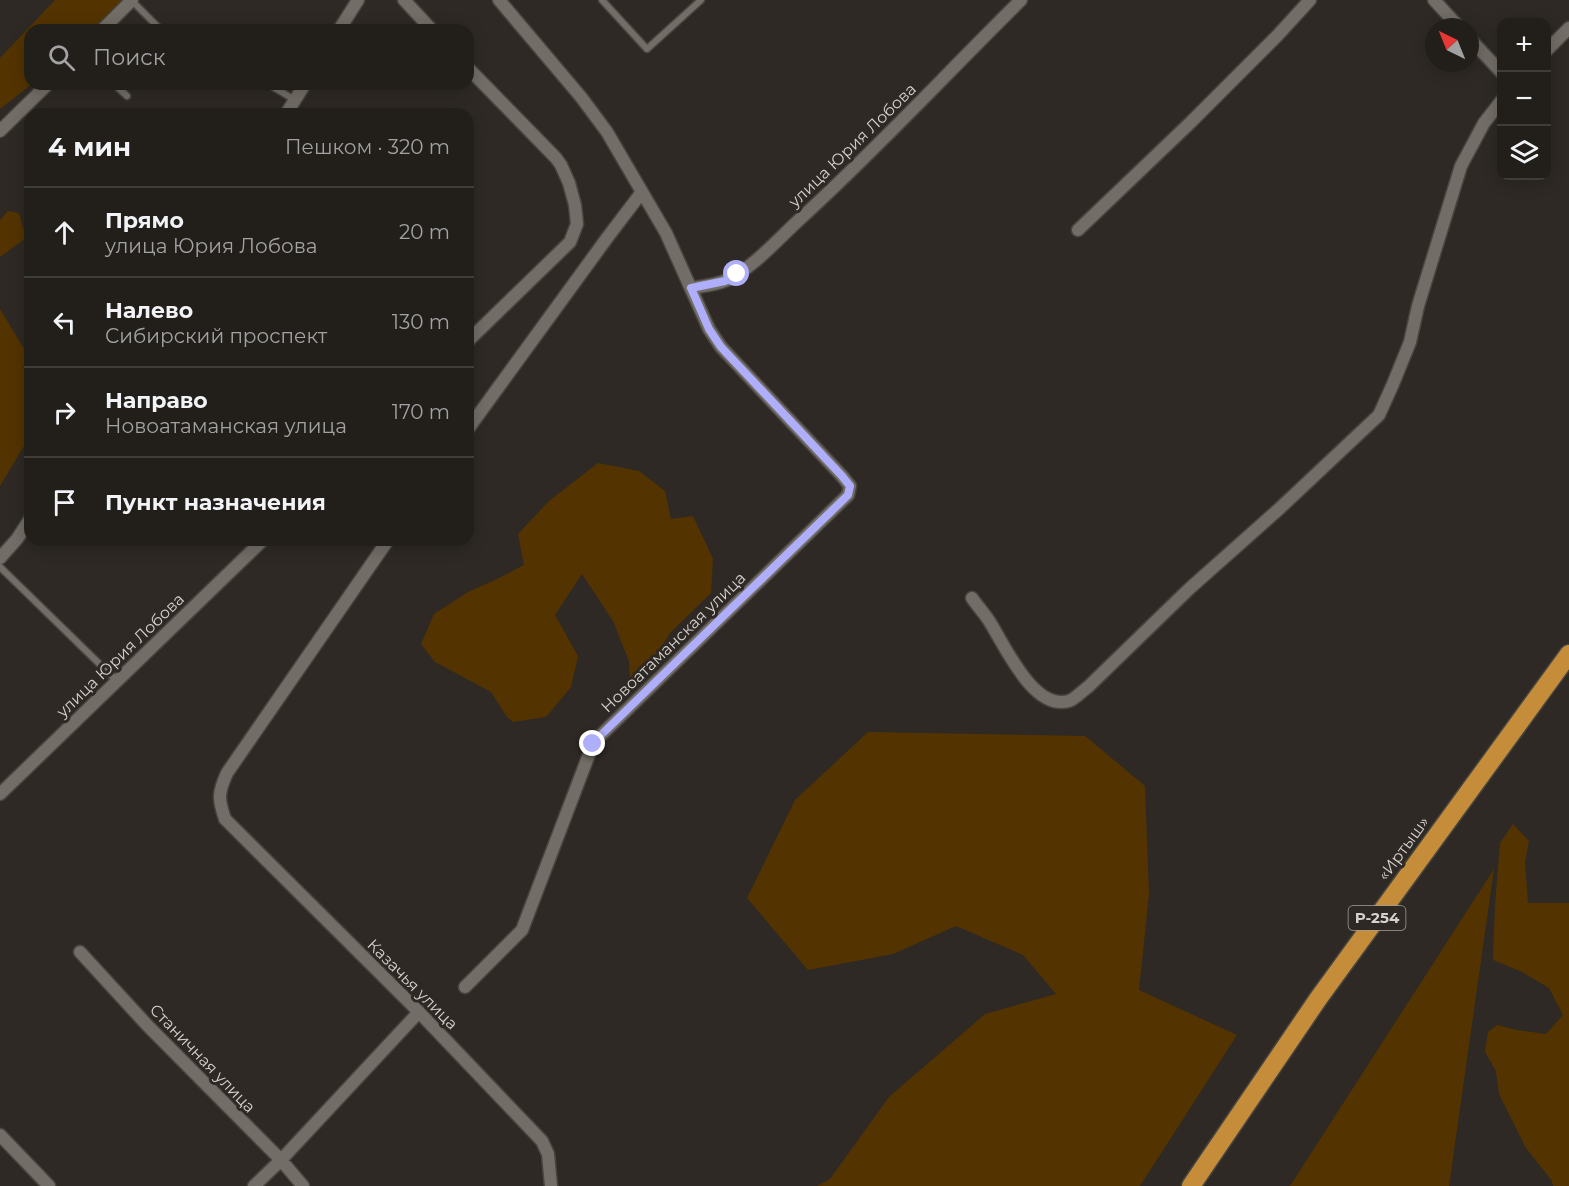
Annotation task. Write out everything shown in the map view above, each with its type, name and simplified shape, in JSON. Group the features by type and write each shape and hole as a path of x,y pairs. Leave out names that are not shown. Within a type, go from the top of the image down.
{"highway":[{"name":"«Иртыш»","path":"1191,1186 1318,999 1569,654"}],"street":[{"path":"108,24 132,0"},
{"path":"343,24 358,0"},
{"path":"404,0 426,24"},
{"path":"499,0 570,84 612,141 666,233 691,288"},
{"name":"улица Юрия Лобова","path":"691,288 725,281 767,250 913,110 1021,0"},
{"path":"1078,230 1191,122 1310,0"},
{"path":"1434,0 1451,18"},
{"path":"1551,46 1569,28"},
{"path":"1479,49 1501,72"},
{"path":"474,74 561,165 569,183 577,224 570,242 474,335"},
{"path":"0,131 42,90"},
{"path":"290,108 301,90"},
{"path":"972,598 989,621 1019,672 1035,691 1054,701 1070,701 1088,687 1190,589 1280,509 1378,415 1410,342 1418,306 1461,166 1484,123 1497,106"},
{"path":"474,421 642,192"},
{"name":"Новоатаманская улица","path":"465,987 522,930 593,744 848,495 850,486 842,476 721,347 709,329 691,288"},
{"path":"0,558 24,528"},
{"name":"улица Юрия Лобова","path":"0,794 257,546"},
{"name":"Казачья улица","path":"384,546 227,773 220,789 220,804 225,819 418,1012 542,1142 548,1155 551,1186"},
{"name":"Станичная улица","path":"80,952 147,1025 281,1160 303,1186"},
{"path":"254,1186 281,1160 418,1012"},
{"path":"0,1135 49,1186"}],"lane":[{"path":"132,0 155,24"},
{"path":"602,0 647,49 701,0"},
{"path":"120,90 127,96"},
{"path":"278,90 295,100"},
{"path":"0,567 117,681"}],"shaded area":[{"path":"55,0 122,0 98,24 32,24"},
{"path":"24,33 24,90 0,109 0,58"},
{"path":"8,211 19,213 24,239 0,257 0,220"},
{"path":"0,309 24,349 24,446 0,486"},
{"path":"598,463 639,471 665,491 671,519 693,516 713,559 711,593 670,633 641,681 630,677 629,661 613,621 582,574 555,615 578,656 571,687 546,717 513,722 507,717 491,692 435,662 421,644 434,614 468,592 524,565 518,534 549,501"},
{"path":"868,732 1085,736 1145,786 1149,894 1139,990 1237,1035 1140,1186 817,1186 830,1179 889,1097 985,1014 1056,994 1023,955 956,926 893,954 808,970 747,898 795,800"},
{"path":"1513,824 1529,841 1525,863 1528,903 1569,903 1569,1186 1553,1186 1552,1181 1526,1148 1499,1094 1496,1071 1485,1052 1488,1032 1497,1025 1546,1034 1563,1015 1549,988 1522,972 1493,960 1500,843"},
{"path":"1494,869 1449,1186 1290,1186"}],"route":[{"path":"593,744 848,495 850,486 842,476 721,347 709,329 691,288 725,281 737,274"}]}
